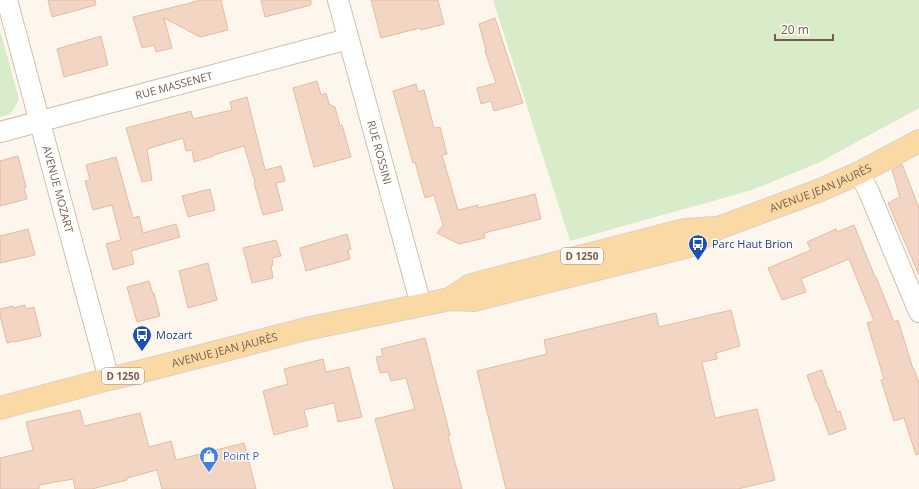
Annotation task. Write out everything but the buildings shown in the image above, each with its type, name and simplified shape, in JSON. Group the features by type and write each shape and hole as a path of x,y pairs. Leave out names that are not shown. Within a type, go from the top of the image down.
{"main road":[{"name":"AVENUE JEAN JAURÈS","path":"0,408 306,329 450,298 471,284 684,230 718,228 818,191 860,173 919,141"}],"street":[{"name":"AVENUE MOZART","path":"7,0 109,379"},
{"name":"RUE ROSSINI","path":"338,0 421,305"},
{"name":"RUE MASSENET","path":"0,132 348,39"},
{"path":"860,173 868,188 919,312"}],"green space":[{"path":"493,0 919,0 919,108 820,162 752,190 570,241"},
{"path":"0,30 19,99 11,114 0,117"}],"place":[{"name":"Parc Haut Brion","path":"698,261"},
{"name":"Mozart","path":"142,352"},
{"name":"Point P","path":"209,473"}]}
